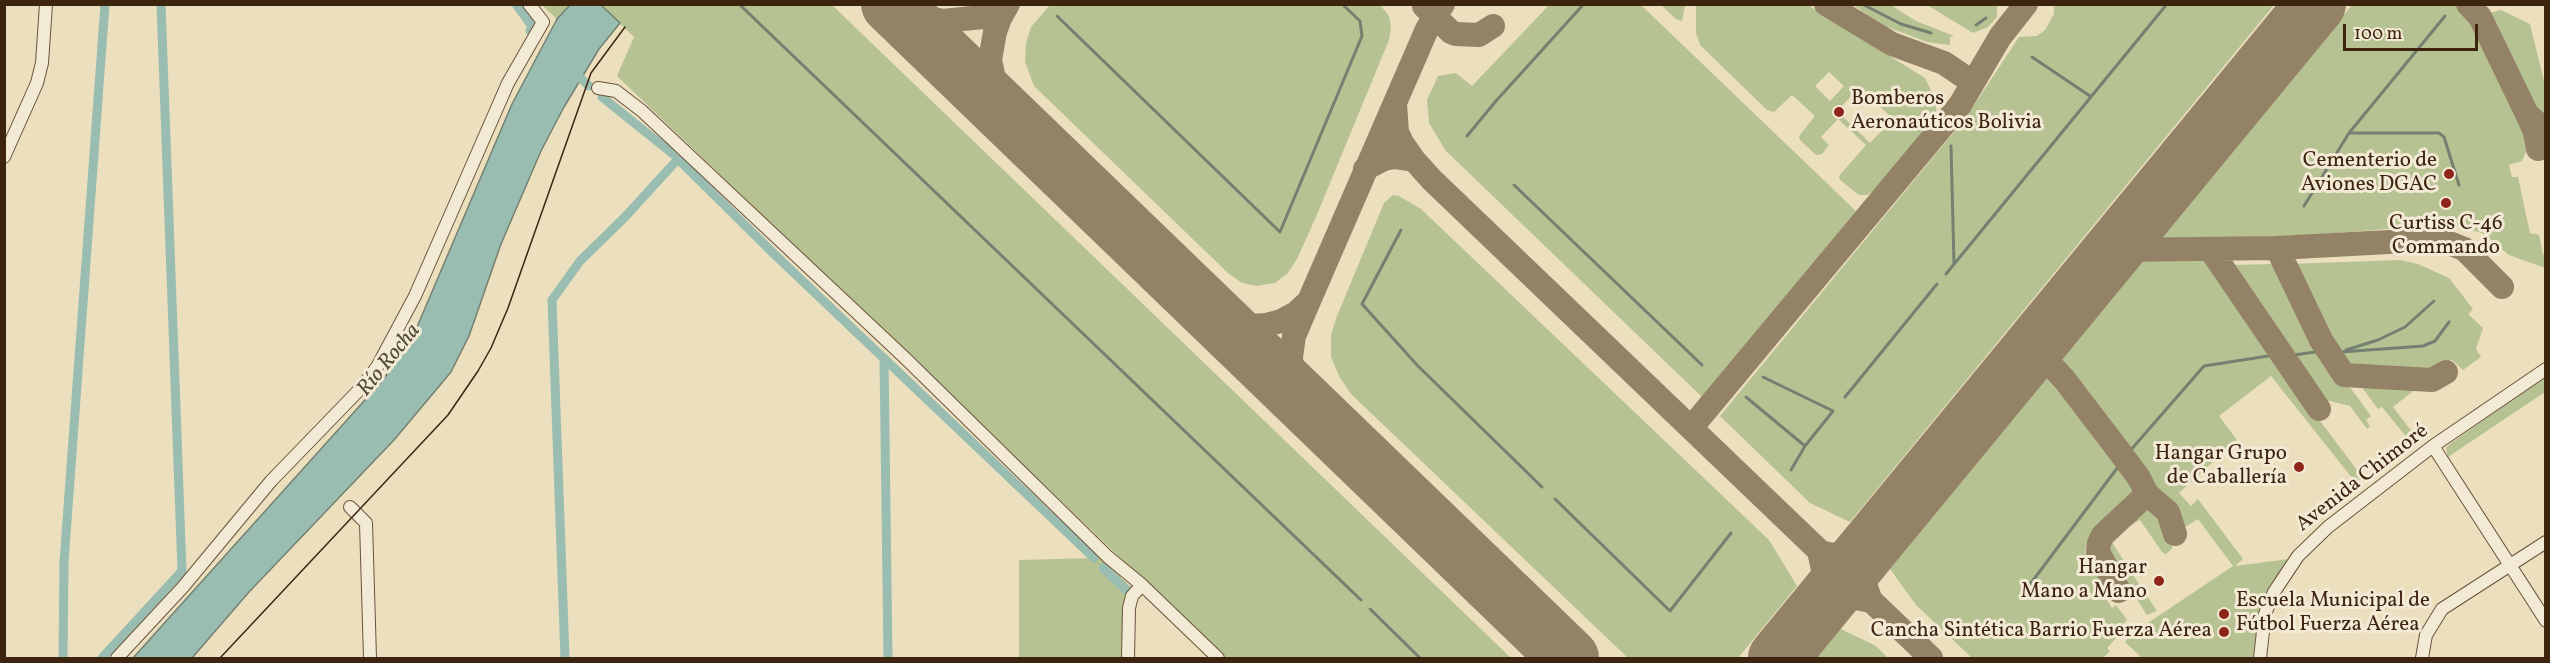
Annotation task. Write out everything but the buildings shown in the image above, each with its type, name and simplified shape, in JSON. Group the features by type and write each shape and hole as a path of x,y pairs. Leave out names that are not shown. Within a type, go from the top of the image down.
{"street":[{"path":"4,157 37,82 42,63 46,4"},
{"path":"117,658 183,587 271,481 361,388 377,367 415,296 508,83 543,22 529,4"},
{"path":"598,88 616,92 642,111 905,358 1108,557 1142,585 1218,658"},
{"name":"Avenida Chimoré","path":"2260,658 2265,614 2274,592 2298,556 2328,527 2433,446 2546,369"},
{"path":"2433,446 2508,566 2546,621"},
{"path":"350,507 366,523 370,658"},
{"path":"2422,658 2426,635 2442,609 2546,542"},
{"path":"1128,658 1129,608 1132,596 1142,585"}],"green space":[{"path":"1550,4 1641,5 1856,211 1702,397 1446,151 1429,123 1427,100 1438,76 1456,73 1472,86"},
{"path":"542,5 570,5 557,19"},
{"path":"600,5 832,5 1511,658 1225,658 617,76 634,37"},
{"path":"1050,5 1381,6 1389,16 1391,27 1389,40 1316,217 1288,273 1275,283 1257,286 1242,283 1228,273 1034,86 1025,62 1026,43 1031,27"},
{"path":"1661,5 1685,5 1682,21 1676,19"},
{"path":"1696,5 1808,5 1925,78 1936,101 1936,113 1929,126 1874,190 1867,195 1859,195 1840,180 1839,176 1866,145 1838,119 1821,137 1829,145 1822,154 1816,155 1800,140 1799,136 1815,116 1792,95 1774,112 1767,110 1700,45 1696,33","holes":["1829,72 1844,86 1830,101 1815,86","1860,87 1893,119 1870,143 1837,111"]},
{"path":"1854,5 1891,5 1916,21 1954,36 1950,37 1950,45 1927,42 1877,23"},
{"path":"1927,5 1997,5 1997,17 1988,27 1973,33"},
{"path":"2054,5 2274,5 1850,522 1810,503 1720,416 1967,116 2019,37 2037,36 2045,30 2054,14"},
{"path":"2352,5 2459,5 2469,13 2532,139 2522,161 2509,165 2512,177 2518,177 2530,233 2539,235 2543,254 2545,254 2545,268 2509,255 2482,233 2449,224 2273,238 2158,240"},
{"path":"2501,10 2530,24 2545,85 2545,117 2540,118 2526,96 2486,14"},
{"path":"1393,195 1421,209 1769,540 1797,586 1738,658 1628,658 1351,394 1339,376 1331,357 1331,335 1384,203"},
{"path":"2142,260 2211,260 2239,295 2314,413 2363,478 2356,483 2271,376 2219,416 2237,440 2179,493 2191,506 2198,499 2243,559 2235,566 2289,559 2266,593 2259,615 2253,658 2139,658 2140,656 2125,642 2130,635 2233,566 2198,519 2180,530 2174,524 2169,505 2150,488 2110,433 2056,366"},
{"path":"2401,260 2418,264 2449,278 2473,309 2468,314 2483,328 2476,349 2481,357 2463,370 2452,360 2415,376 2355,373 2339,363 2328,347 2288,264"},
{"path":"2279,264 2289,279 2322,349 2371,416 2366,420 2370,426 2367,429 2350,406 2318,398 2226,265"},
{"path":"2051,371 2137,483 2137,497 2089,537 2085,552 2093,569 2112,596 2107,600 2112,608 2116,605 2127,620 2115,632 2118,636 2107,648 2110,651 2103,658 1972,658 1916,605 1890,569"},
{"path":"2545,376 2545,392 2448,457 2446,448 2450,444"},
{"path":"2358,382 2442,385 2417,388 2393,407 2419,441 2413,445 2382,407 2378,409"},
{"path":"2148,502 2162,510 2172,536 2167,540 2173,548 2166,554 2162,552 2140,520 2130,526 2127,520"},
{"path":"2110,539 2157,611 2147,615 2128,586 2125,588 2104,555 2105,544"},
{"path":"1099,556 1132,588 1125,600 1123,612 1121,658 1019,658 1019,560"},
{"path":"1839,628 1876,646 1888,658 1814,658"}],"water":[{"path":"570,5 601,5 620,23 599,49 541,151 501,244 469,336 451,372 394,440 249,592 192,658 133,658 382,381 411,341 512,104 557,19"}],"waterway":[{"path":"63,658 64,562 105,4"},
{"path":"102,658 182,571 161,4"},
{"path":"516,4 532,26 530,31"},
{"path":"739,4 1361,600"},
{"path":"1057,16 1280,232 1362,36 1360,21 1342,4"},
{"path":"1862,4 1901,24 1931,33"},
{"path":"1946,274 2167,4"},
{"path":"1467,136 1582,6"},
{"path":"2304,206 2349,133 2445,16"},
{"path":"1976,25 1986,18"},
{"path":"2032,57 2090,96"},
{"path":"573,71 589,86"},
{"path":"602,97 673,154"},
{"path":"2350,133 2439,133 2444,137 2459,185"},
{"path":"1951,146 1954,264"},
{"path":"565,658 552,300 580,261 625,217 678,159 773,253 1094,558"},
{"path":"1514,185 1702,365"},
{"path":"1401,230 1362,304 1418,366 1542,487"},
{"path":"1845,397 1937,284"},
{"path":"2346,350 2378,340 2405,327 2434,301"},
{"path":"2341,352 2423,346 2435,341 2449,322"},
{"path":"2294,355 2315,352"},
{"path":"2129,452 2204,366 2268,356"},
{"path":"884,358 888,658"},
{"path":"1763,377 1833,411 1805,446 1791,470"},
{"path":"1746,397 1805,446"},
{"path":"2022,595 2118,467"},
{"path":"1555,499 1670,611 1731,533"},
{"path":"1103,568 1126,590"},
{"path":"1370,609 1420,658"}],"taxiway":[{"path":"895,4 921,16 942,21 983,17 1006,4"},
{"path":"1008,4 995,32 990,60 994,79 1010,119"},
{"path":"1309,301 1427,29 1443,4"},
{"path":"1826,4 1892,44 1944,63 1972,82"},
{"path":"1691,428 1960,105 2000,37 2026,4"},
{"path":"2468,4 2480,17 2527,114"},
{"path":"1424,6 1456,34 1479,35 1493,26"},
{"path":"1365,169 1384,159 1394,157 1414,160 1397,132 1395,104"},
{"path":"2538,149 2535,132 2527,114 2546,131"},
{"path":"1414,160 1432,180 1931,658"},
{"path":"2114,250 2277,248 2426,240 2449,243 2464,249 2502,287"},
{"path":"2277,248 2321,340 2344,375 2432,380 2446,372"},
{"path":"2210,249 2319,409"},
{"path":"1205,307 1236,323 1251,326 1281,321 1296,313 1309,301 1294,336 1291,357 1292,372 1313,411"},
{"path":"2034,347 2064,379 2139,478 2147,494 2103,535 2099,543 2098,552 2119,591"},
{"path":"2147,494 2168,512 2175,534"},
{"path":"1819,551 1847,556 1871,546 1863,571 1864,582 1871,601"},
{"path":"1819,551 1825,579 1824,590 1815,614 1827,604 1845,596 1871,601"}],"runway":[{"path":"891,4 1569,658"},
{"path":"1778,658 2316,4"}],"tram line":[{"path":"220,658 448,415 478,371 491,348 508,308 591,73 625,27"}],"place":[{"name":"Bomberos Aeronaúticos Bolivia","path":"1839,112"},
{"name":"Cementerio de Aviones DGAC","path":"2449,174"},
{"name":"Curtiss C-46 Commando","path":"2446,203"},
{"name":"Hangar Grupo de Caballería","path":"2299,467"},
{"name":"Hangar Mano a Mano","path":"2159,581"},
{"name":"Escuela Municipal de Fútbol Fuerza Aérea","path":"2224,614"},
{"name":"Cancha Sintética Barrio Fuerza Aérea","path":"2224,632"}],"water label":[{"name":"Río Rocha","path":"390,361"}]}
